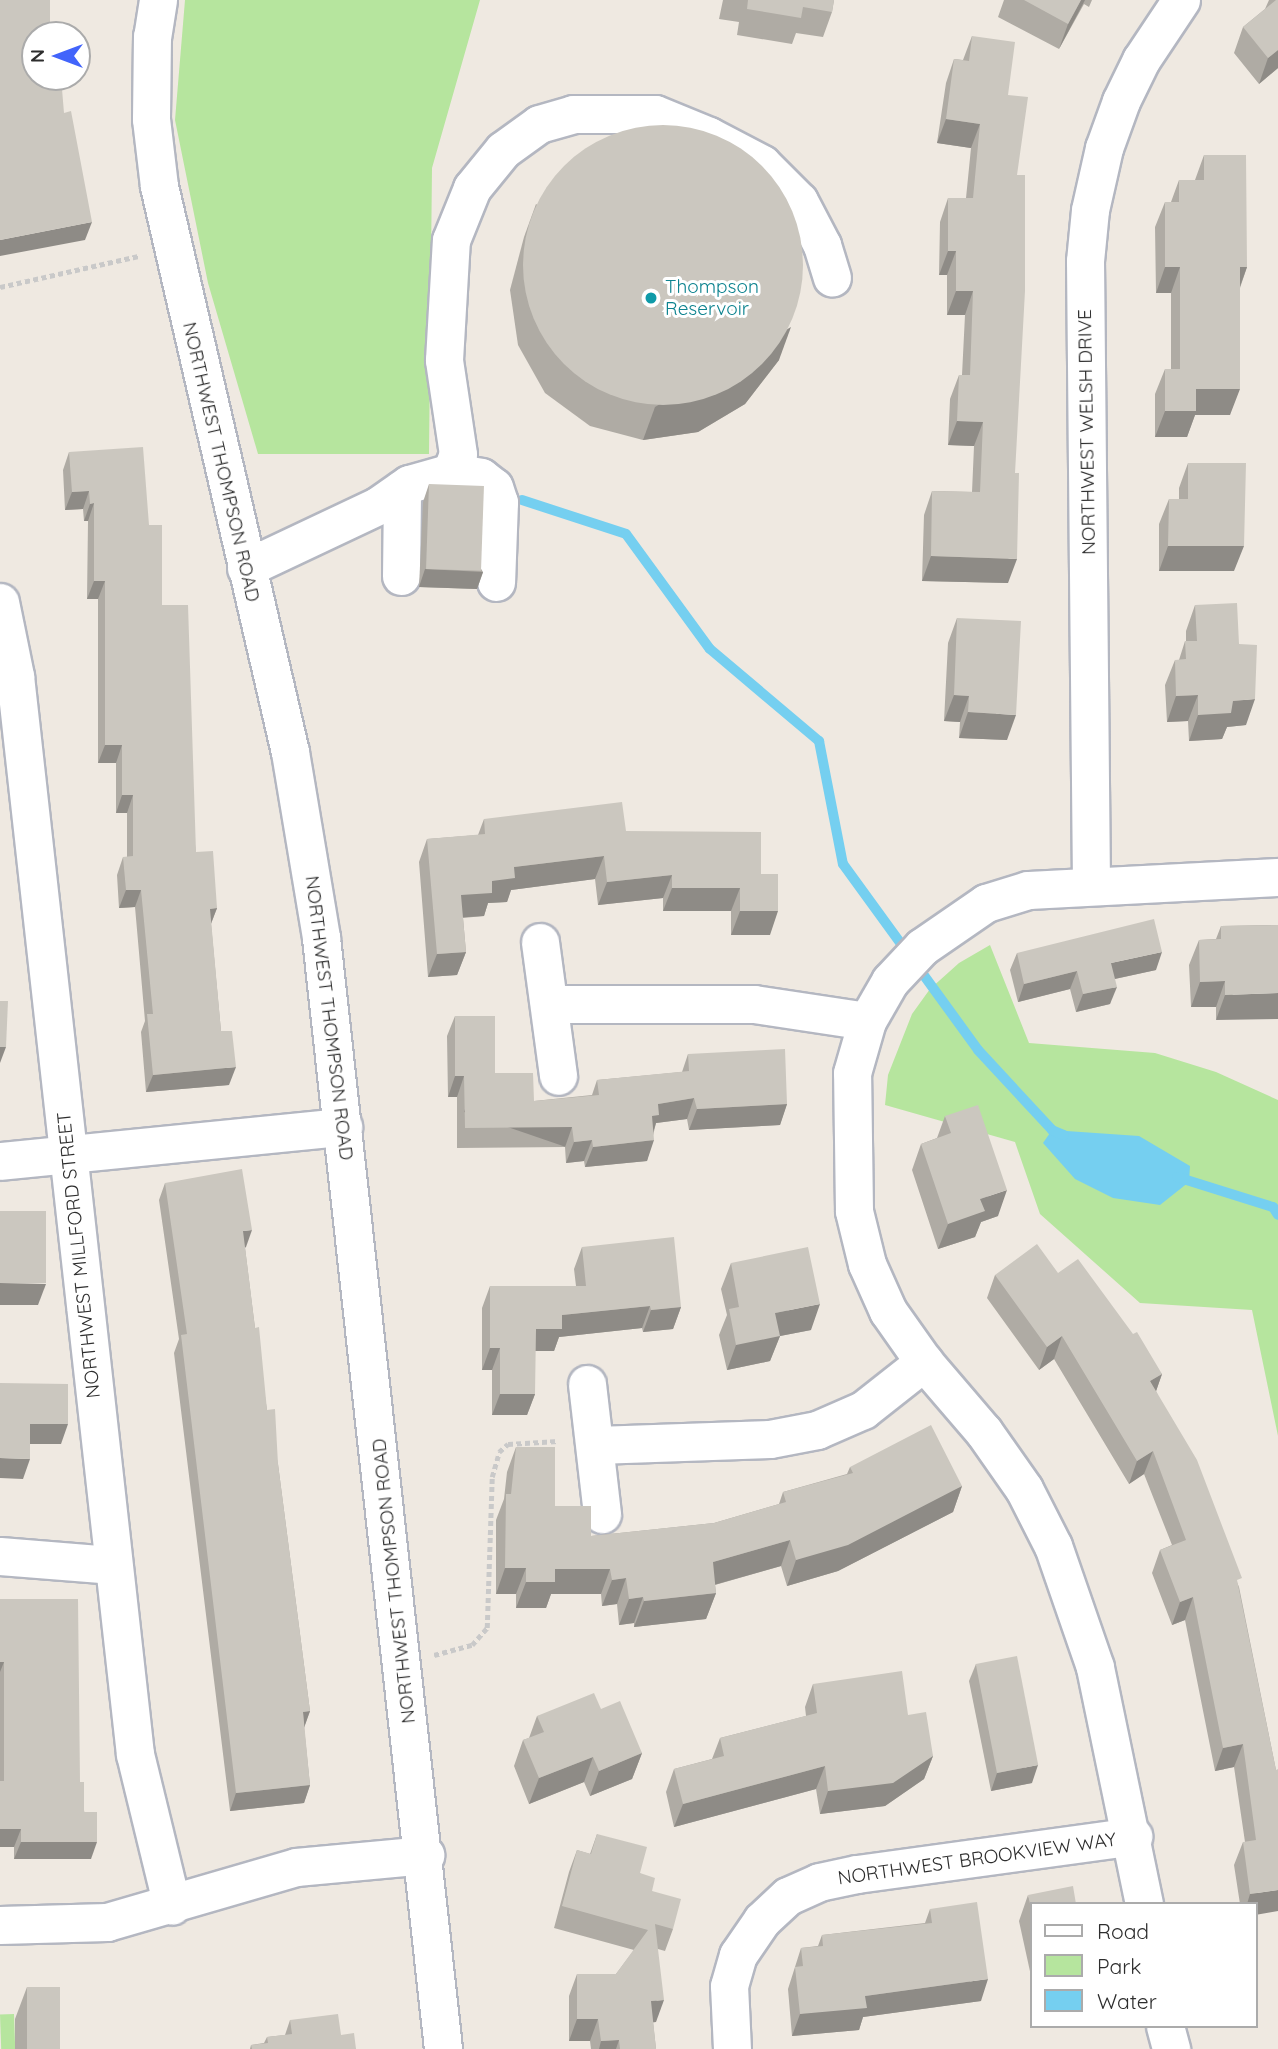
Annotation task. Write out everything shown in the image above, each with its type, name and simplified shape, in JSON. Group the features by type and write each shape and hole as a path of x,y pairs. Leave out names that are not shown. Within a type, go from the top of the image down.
{"street":[{"name":"NORTHWEST THOMPSON ROAD","path":"158,0 152,36 151,119 171,249 290,752 321,937 425,1855 443,2049"},
{"name":"NORTHWEST WELSH DRIVE","path":"1091,885 1085,275 1090,210 1104,148 1121,102 1141,60 1181,0"},
{"path":"451,472 458,454 444,360 451,240 472,188 503,150 539,124 573,114 618,111 655,114 709,136 762,164 799,201 822,244 832,278"},
{"path":"246,568 379,505 402,489 451,472 481,477 494,487 499,502 496,582"},
{"path":"401,576 402,489"},
{"name":"NORTHWEST MILLFORD STREET","path":"0,602 15,676 111,1565 135,1754 172,1906"},
{"path":"1144,1902 1133,1836 1095,1667 1053,1546 1024,1489 984,1432 924,1362 888,1311 867,1264 854,1211 852,1073 867,1021 890,981 922,947 986,903 1028,890 1278,877"},
{"path":"540,943 558,1076"},
{"path":"550,1004 754,1004 867,1021"},
{"path":"0,1161 69,1157 343,1127"},
{"path":"596,1444 770,1439 817,1430 863,1410 924,1362"},
{"path":"587,1384 602,1514"},
{"path":"0,1556 111,1565"},
{"name":"NORTHWEST BROOKVIEW WAY","path":"732,2049 729,1986 738,1955 762,1920 788,1896 820,1882 857,1874 1133,1836"},
{"path":"0,1925 107,1922 172,1906 232,1883 296,1867 425,1855"},
{"path":"1166,2028 1171,2049"}],"path":[{"path":"0,287 171,249"},
{"path":"403,1661 472,1645 485,1635 492,1476 499,1452 508,1444 581,1440 596,1444"}],"green space":[{"path":"185,0 480,0 432,168 429,454 258,454 208,283 175,120"},
{"path":"990,945 1029,1043 1155,1053 1216,1072 1278,1100 1278,1436 1252,1310 1140,1303 1040,1214 1015,1142 885,1105 888,1075 912,1014 930,989 959,963"},
{"path":"0,2014 14,2014 15,2049 1,2049"}],"water":[{"path":"1052,1130 1139,1136 1190,1166 1189,1182 1160,1205 1113,1198 1075,1179 1043,1143"}],"building":[{"path":"0,0 50,0 50,21 21,21 21,91 62,91 64,113 71,111 92,222 0,240"},
{"path":"748,0 834,0 832,12 803,7 801,18 747,9"},
{"path":"1024,0 1081,0 1068,24"},
{"path":"1276,0 1278,50 1268,58 1243,27"},
{"path":"972,36 1015,42 1008,95 1028,97 1017,175 1025,175 1025,291 1015,473 1019,473 1017,559 931,556 932,491 980,492 983,422 957,421 959,375 970,375 973,291 956,291 956,251 948,251 948,198 973,198 980,124 946,119 954,59 969,61"},
{"name":"Thompson Reservoir","path":"663,125 690,128 717,136 741,149 762,166 779,187 792,211 800,238 803,265 800,292 792,319 779,343 762,364 741,381 717,394 690,402 663,405 636,402 609,394 585,381 564,364 547,343 534,319 526,292 523,265 526,238 534,211 547,187 564,166 585,149 609,136 636,128"},
{"path":"1204,155 1246,155 1247,267 1240,267 1240,389 1196,389 1196,411 1165,411 1165,369 1180,369 1180,267 1165,267 1165,202 1179,202 1179,180 1204,180"},
{"path":"143,447 149,525 162,525 162,605 188,605 196,852 213,851 217,908 210,909 221,1031 232,1031 236,1067 153,1075 147,1014 153,1014 141,890 126,890 123,857 133,856 133,795 122,795 122,745 105,745 105,581 94,581 94,503 90,504 89,491 72,492 69,452"},
{"path":"1188,463 1246,463 1244,546 1168,546 1169,499 1188,499"},
{"path":"429,484 484,486 481,571 426,569"},
{"path":"1237,603 1239,644 1257,645 1255,699 1233,701 1231,713 1198,715 1198,695 1176,696 1175,660 1186,659 1185,641 1197,641 1195,605"},
{"path":"957,618 1021,621 1016,715 968,712 969,696 954,695"},
{"path":"622,802 626,831 761,832 761,874 778,874 778,911 740,911 740,888 672,888 672,875 607,882 604,856 514,867 515,878 492,881 492,893 461,895 466,952 437,954 427,839 485,834 484,819"},
{"path":"1154,919 1162,952 1111,963 1117,987 1083,994 1077,971 1024,984 1017,953"},
{"path":"1278,925 1278,993 1225,995 1225,981 1200,982 1199,940 1221,939 1221,926"},
{"path":"0,1001 8,1001 6,1047 0,1047"},
{"path":"455,1016 495,1016 495,1073 533,1073 534,1101 599,1095 597,1080 689,1071 688,1054 785,1049 787,1104 697,1109 694,1098 658,1104 659,1115 652,1116 654,1140 593,1147 592,1140 574,1142 572,1127 465,1128 464,1076 455,1076"},
{"path":"978,1105 1007,1190 980,1199 985,1211 948,1224 921,1144 951,1133 945,1116"},
{"path":"242,1169 252,1230 243,1231 255,1328 259,1327 267,1410 275,1409 278,1464 310,1711 303,1712 310,1785 236,1793 181,1335 187,1334 165,1183"},
{"path":"0,1211 46,1211 46,1283 0,1283"},
{"path":"674,1237 681,1307 651,1310 650,1306 562,1315 562,1329 536,1329 535,1394 500,1394 500,1348 490,1348 490,1286 586,1286 582,1247"},
{"path":"1037,1244 1058,1273 1078,1259 1133,1334 1137,1332 1162,1374 1150,1381 1197,1460 1242,1578 1237,1580 1276,1770 1278,1769 1278,1890 1250,1894 1243,1842 1256,1840 1243,1744 1223,1748 1193,1597 1180,1602 1160,1550 1186,1540 1153,1451 1137,1461 1062,1336 1047,1347 995,1275"},
{"path":"808,1247 820,1304 775,1313 780,1336 736,1345 729,1309 739,1307 731,1263"},
{"path":"0,1383 68,1384 68,1424 30,1424 30,1459 0,1458"},
{"path":"931,1425 962,1486 848,1545 796,1560 790,1540 713,1562 716,1593 644,1601 643,1597 629,1599 626,1578 612,1580 610,1569 555,1569 555,1582 526,1582 526,1568 505,1568 506,1494 511,1494 516,1447 555,1447 555,1506 591,1506 591,1536 714,1523 786,1502 783,1492 853,1473 850,1467"},
{"path":"0,1599 78,1599 80,1782 84,1782 84,1812 97,1812 97,1842 21,1842 21,1829 0,1829 0,1781 4,1781 4,1662 0,1662"},
{"path":"1017,1656 1038,1765 997,1773 976,1664"},
{"path":"902,1671 908,1715 926,1712 933,1756 893,1783 828,1791 825,1766 683,1804 674,1769 724,1756 720,1738 817,1713 813,1684"},
{"path":"594,1693 601,1709 620,1701 642,1753 599,1771 593,1757 539,1778 523,1740 544,1732 537,1716"},
{"path":"597,1834 647,1847 640,1873 655,1878 652,1891 681,1899 673,1929 655,1924 664,2000 651,2001 656,2049 620,2049 619,2040 601,2041 598,2019 577,2019 577,1974 616,1974 648,1930 562,1906 577,1850 591,1854"},
{"path":"1073,1886 1076,1902 1030,1904 1028,1895"},
{"path":"977,1902 988,1979 865,1996 867,2008 800,2014 795,1967 803,1966 801,1948 823,1946 822,1935 932,1923 930,1909"},
{"path":"27,1987 60,1987 60,2049 27,2049"},
{"path":"338,2014 341,2035 354,2033 356,2049 252,2049 251,2045 268,2043 267,2037 292,2034 290,2020"}],"waterway":[{"path":"522,500 626,534 710,649 819,741 843,864 978,1050 1052,1130 1064,1135"},
{"path":"1177,1177 1273,1207 1278,1215"}],"place":[{"name":"Thompson Reservoir","path":"651,298"}]}
